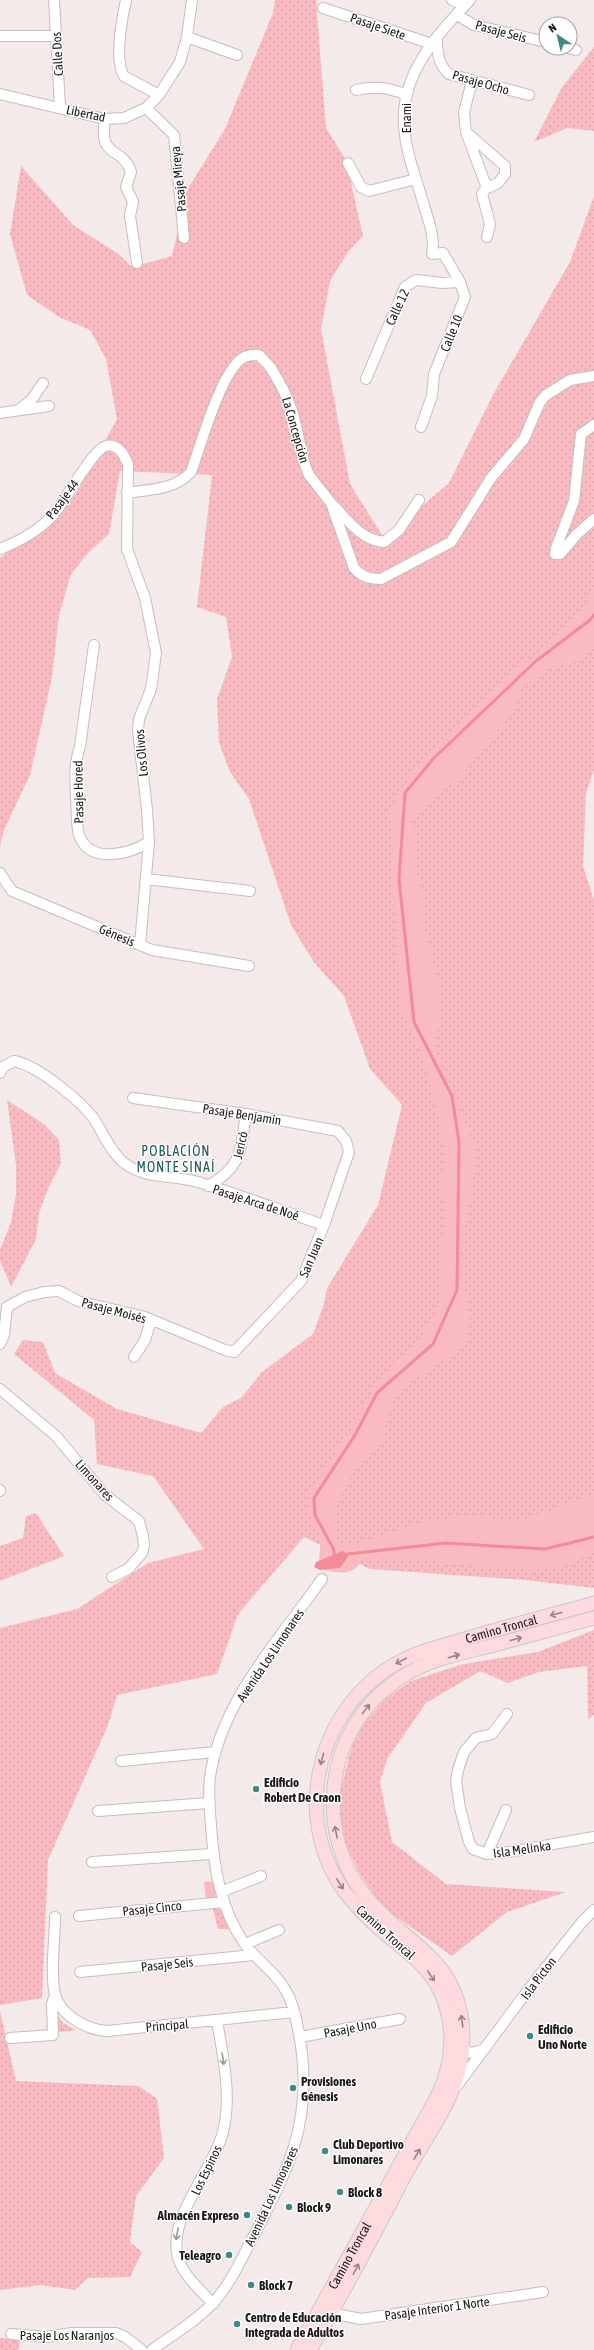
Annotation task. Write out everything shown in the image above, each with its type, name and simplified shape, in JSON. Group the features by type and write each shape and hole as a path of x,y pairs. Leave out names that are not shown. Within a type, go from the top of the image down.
{"main road":[{"name":"Camino Troncal","path":"326,2311 437,2097 447,2073 451,2047 447,2009 434,1980 410,1953 367,1918 344,1890 330,1864 320,1837 316,1808 318,1779 324,1751 338,1722 353,1700 368,1684 393,1665 422,1652 518,1623 594,1603"},
{"name":"Camino Troncal","path":"326,2311 453,2092 463,2051 460,2010 452,1988 441,1968 423,1947 377,1910 362,1892 348,1869 338,1843 334,1816 334,1789 338,1762 348,1736 363,1712 382,1691 410,1672 444,1659 594,1618"},
{"path":"296,2350 326,2311"},
{"path":"310,2350 326,2311"}],"street":[{"name":"Calle Dos","path":"54,0 60,108"},
{"path":"126,0 121,33 120,71 124,76 160,95"},
{"name":"Libertad","path":"0,94 105,119 124,118 146,108 160,95 180,62 188,37 192,0"},
{"path":"452,0 468,3"},
{"name":"Enami","path":"432,254 432,235 416,179 404,125 407,95 421,58 468,3"},
{"name":"Pasaje Siete","path":"323,8 435,41"},
{"name":"Pasaje Seis","path":"457,15 474,25 538,40"},
{"path":"0,36 56,36"},
{"path":"188,37 237,55"},
{"name":"Pasaje Ocho","path":"435,41 439,59 444,70 449,74 529,95"},
{"path":"472,81 464,112 466,132 482,178 487,186"},
{"path":"356,90 375,86 393,89 407,95"},
{"name":"Pasaje Mireya","path":"146,108 174,135 184,238"},
{"path":"105,119 103,133 105,145 127,164 131,172 126,187 133,202 130,216 137,263"},
{"path":"466,132 505,166 505,174 498,183 487,186 482,194 490,224 487,237"},
{"path":"348,163 361,187 369,191 416,179"},
{"name":"Calle 10","path":"421,427 432,396 434,374 462,306 464,297 460,282 443,253 432,254"},
{"name":"Calle 12","path":"366,379 405,287 416,280 442,283 460,282"},
{"name":"La Concepción","path":"128,493 174,485 183,481 191,472 223,385 240,360 246,356 259,355 271,368 283,389 293,413 307,470 331,503 354,568 360,575 370,579 381,579 451,542 490,478 524,439 540,402 546,395 570,380 594,376"},
{"path":"20,409 32,399 43,383"},
{"path":"0,413 48,406"},
{"path":"594,425 581,434 574,501 555,554 560,554 577,534 594,519"},
{"name":"Pasaje 44","path":"0,549 34,532 54,514 96,453 108,445 124,454 128,464 128,493"},
{"name":"Los Olivos","path":"128,493 127,544 145,598 156,643 156,662 150,689 139,719 138,730 149,842 140,945"},
{"path":"331,503 362,534 376,541 384,542 399,530 419,500"},
{"name":"Pasaje Hored","path":"94,645 80,746 75,760 79,835 87,846 95,852 104,854 126,854 149,842"},
{"name":"Génesis","path":"0,873 12,891 152,950 248,966"},
{"path":"146,879 250,891"},
{"name":"Pasaje Arca de Noé","path":"0,1073 4,1067 14,1061 32,1068 49,1080 85,1108 117,1157 131,1168 148,1174 199,1182 324,1225"},
{"name":"Pasaje Benjamín","path":"132,1098 246,1114 338,1131 346,1141"},
{"name":"Jericó","path":"208,1186 228,1172 239,1158 246,1114"},
{"name":"San Juan","path":"234,1352 301,1281 324,1225 349,1152 346,1141"},
{"name":"Pasaje Moisés","path":"0,1344 4,1335 7,1307 25,1297 44,1292 59,1291 78,1301 117,1309 152,1320 224,1350 234,1352"},
{"path":"134,1357 145,1340 152,1320"},
{"name":"Limonares","path":"0,1389 56,1436 105,1494 139,1522 144,1546 142,1553 128,1569 112,1577"},
{"name":"Avenida Los Limonares","path":"152,2350 213,2304 226,2288 293,2152 301,2123 304,2092 300,2037 294,2012 289,1997 281,1983 245,1944 231,1921 212,1854 209,1803 210,1779 215,1752 244,1687 322,1580"},
{"name":"Isla Melinka","path":"507,1714 492,1734 476,1738 464,1752 456,1781 460,1808 469,1842 473,1849 487,1854 594,1837"},
{"path":"121,1761 215,1752"},
{"path":"98,1811 209,1803"},
{"path":"487,1854 506,1810"},
{"path":"92,1862 212,1854"},
{"name":"Pasaje Cinco","path":"79,1916 223,1897 261,1876"},
{"name":"Isla Picton","path":"453,2092 558,1951 594,1910"},
{"path":"10,2038 50,2037 53,2035 52,2004 55,1995 55,1917"},
{"path":"245,1944 279,1930"},
{"name":"Pasaje Seis","path":"80,1972 254,1955"},
{"name":"Principal","path":"55,1995 73,2018 83,2026 97,2031 217,2021 294,2012"},
{"name":"Pasaje Uno","path":"300,2037 400,2019"},
{"name":"Los Espinos","path":"213,2304 182,2269 177,2256 176,2241 179,2226 217,2150 224,2132 226,2114 225,2067 217,2021"},
{"path":"463,2051 473,2053 485,2049"},
{"name":"Pasaje Interior 1 Norte","path":"326,2311 361,2319 543,2292"},
{"name":"Pasaje Los Naranjos","path":"12,2334 46,2337 72,2333 116,2333 125,2337 142,2350"}],"shaded area":[{"path":"275,0 316,0 326,128 346,160 363,236 348,252 330,281 321,329 350,484 384,538 449,483 494,393 570,262 594,196 594,770 586,793 583,866 594,900 594,1588 525,1580 370,1569 304,1537 238,1614 217,1674 117,1695 108,1725 48,1860 42,1998 0,2005 0,1628 77,1609 148,1563 204,1549 153,1476 97,1464 94,1420 14,1354 23,1340 43,1342 55,1373 117,1409 201,1433 223,1407 241,1398 262,1372 313,1334 324,1304 327,1288 378,1205 402,1105 370,1069 344,996 313,961 291,925 249,799 230,772 219,743 217,699 232,657 226,617 197,607 212,475 120,471 109,534 89,552 71,574 59,615 52,677 30,775 3,832 0,848 0,558 33,530 33,533 74,497 117,419 106,359 90,330 59,317 27,295 10,234 21,166 73,225 117,253 132,267 172,256 187,190 225,129 273,13"},
{"path":"594,47 594,131 567,128 534,142 562,87"},
{"path":"594,590 594,644 589,651 577,661 549,668 525,686 519,694 515,712 479,751 461,778 432,799 410,822 416,834 416,865 424,898 425,929 440,989 441,1010 436,1040 437,1054 447,1082 463,1114 469,1133 474,1141 477,1159 461,1253 470,1321 468,1340 458,1350 399,1391 392,1404 383,1437 353,1473 343,1491 336,1513 335,1533 338,1542 350,1546 433,1519 473,1516 519,1520 555,1509 594,1493 594,1552 562,1567 532,1571 391,1558 361,1560 359,1565 351,1571 341,1573 325,1570 320,1565 319,1559 321,1538 309,1516 308,1496 355,1423 375,1386 395,1361 411,1348 425,1331 437,1310 440,1291 439,1273 445,1210 441,1189 444,1150 439,1122 421,1053 400,1009 394,900 391,876 394,851 389,815 400,789 448,734 515,667 537,656 550,640 583,608"},
{"path":"7,1100 44,1124 59,1140 61,1163 48,1189 39,1213 36,1239 11,1287 0,1260 0,1250 11,1222 16,1194 16,1165"},
{"path":"36,1513 64,1556 0,1581 0,1546 23,1538 26,1516"},
{"path":"343,1551 348,1554 348,1557 340,1568 320,1570 314,1567 316,1562"},
{"path":"594,1630 594,1715 588,1719 587,1666 539,1672 508,1683 480,1671 426,1703 387,1759 380,1782 392,1842 446,1884 566,1892 507,1912 452,1956 385,1909 362,1878 346,1846 340,1814 341,1788 352,1746 365,1722 387,1697 411,1681 463,1664 538,1652"},
{"path":"214,1881 216,1899 206,1900 204,1882"},
{"path":"213,1909 221,1909 231,1929 218,1929"},
{"path":"0,2011 16,2081 139,2086 157,2099 164,2158 136,2196 130,2242 142,2252 130,2277 88,2278 75,2290 40,2285 0,2290"},
{"path":"54,2011 63,2023 76,2030 58,2032"},
{"path":"0,2338 20,2340 18,2350 0,2350"}],"waterway":[{"path":"335,1557 333,1548 315,1515 314,1498 355,1435 377,1393 433,1344 457,1290 459,1142 452,1096 414,1022 399,879 405,793 433,759 536,661 590,620 594,615"},
{"path":"348,1554 446,1543 545,1549 594,1537"}],"place":[{"name":"Edificio Robert De Craon","path":"256,1789"},
{"name":"Edificio Uno Norte","path":"530,2036"},
{"name":"Provisiones Génesis","path":"293,2088"},
{"name":"Club Deportivo Limonares","path":"325,2151"},
{"name":"Block 8","path":"340,2192"},
{"name":"Block 9","path":"289,2207"},
{"name":"Almacén Expreso","path":"247,2215"},
{"name":"Teleagro","path":"229,2255"},
{"name":"Block 7","path":"251,2285"},
{"name":"Centro de Educación Integrada de Adultos","path":"237,2324"}],"district":[{"name":"POBLACIÓN MONTE SINAÍ","path":"176,1160"}]}
